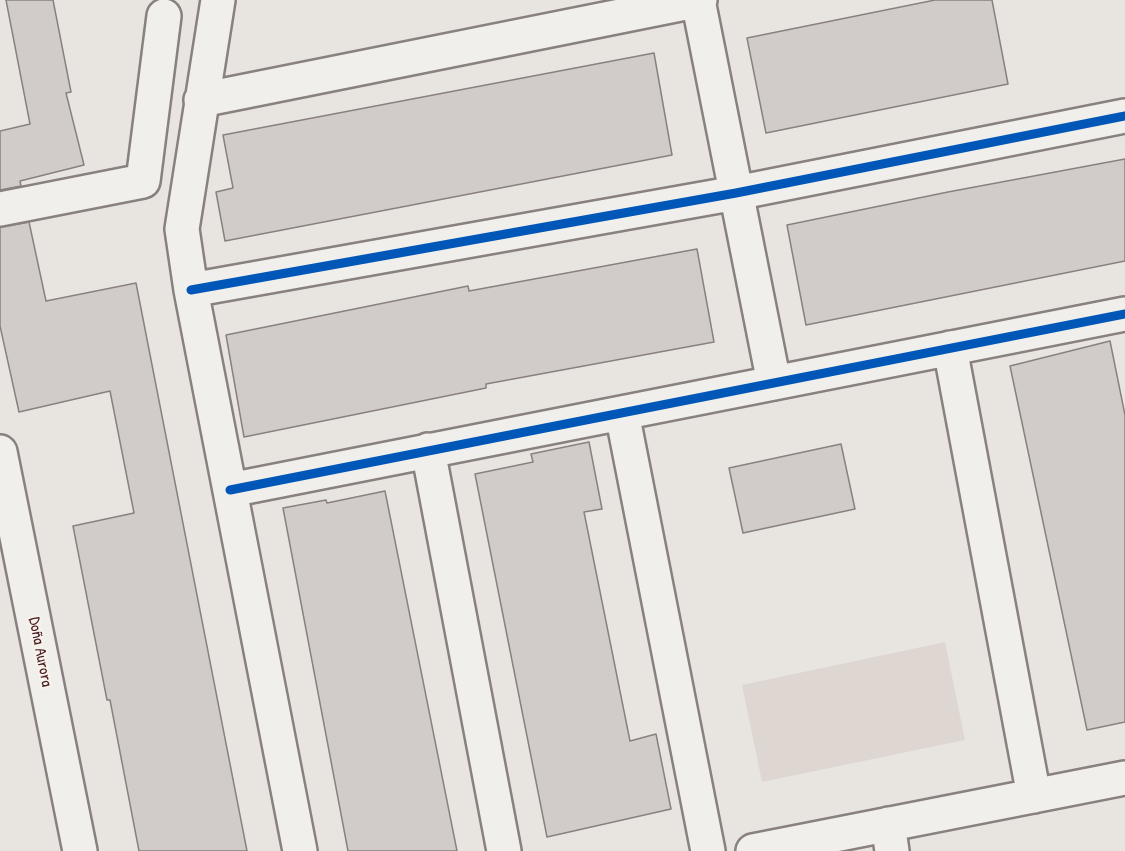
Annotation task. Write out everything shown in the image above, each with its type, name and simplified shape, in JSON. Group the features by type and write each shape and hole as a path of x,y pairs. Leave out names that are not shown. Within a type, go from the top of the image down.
{"street":[{"path":"218,0 182,229 300,851"},
{"path":"201,100 698,0 774,383"},
{"path":"0,209 143,181 164,16"},
{"path":"192,290 736,193 1125,116"},
{"path":"230,490 1125,314"},
{"path":"950,348 1034,796"},
{"path":"622,413 708,851"},
{"path":"428,450 504,851"},
{"name":"Doña Aurora","path":"0,453 80,851"},
{"path":"753,851 890,838 1034,796 1125,778"}],"shaded area":[{"path":"945,642 965,740 762,782 742,685"}],"building":[{"path":"6,0 53,0 71,92 66,93 84,165 20,181 21,186 0,190 0,131 30,124"},
{"path":"935,0 992,0 1008,84 766,133 747,38"},
{"path":"654,53 672,155 225,241 216,192 233,188 223,135"},
{"path":"1125,159 1125,261 806,325 787,225"},
{"path":"29,222 46,301 136,283 247,851 139,851 73,526 134,513 110,391 19,412 0,326 0,227"},
{"path":"697,249 714,342 486,384 486,388 244,437 226,335 468,286 469,291"},
{"path":"1110,341 1125,415 1125,722 1087,730 1010,366"},
{"path":"589,442 602,509 584,512 630,741 656,734 671,809 547,837 475,474 533,462 531,454"},
{"path":"841,444 855,509 743,533 729,468"},
{"path":"385,491 457,851 348,851 283,508 326,500 327,503"}],"cycle path":[{"path":"191,290 736,193 1125,116"},
{"path":"230,490 1125,314"}]}
